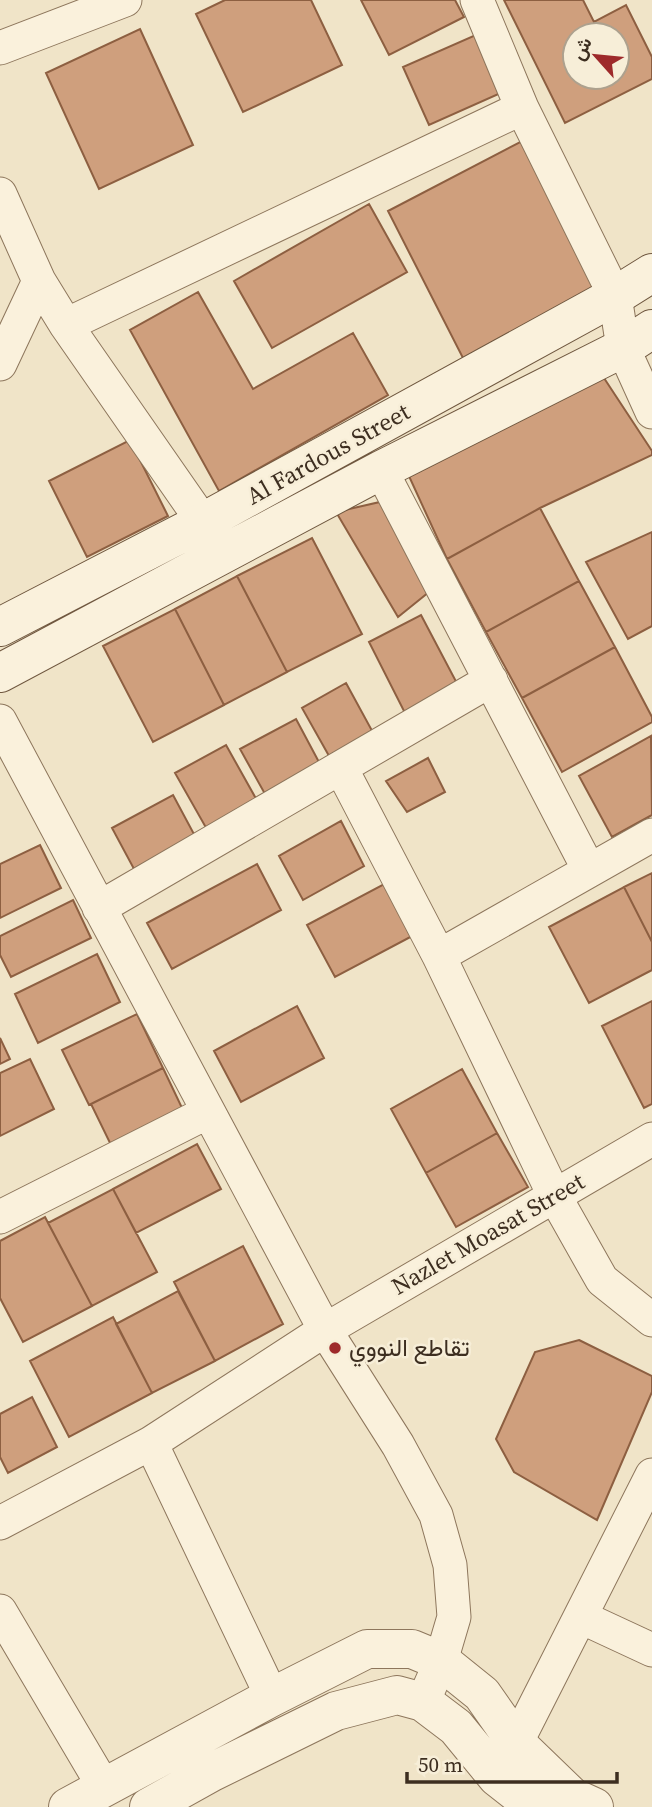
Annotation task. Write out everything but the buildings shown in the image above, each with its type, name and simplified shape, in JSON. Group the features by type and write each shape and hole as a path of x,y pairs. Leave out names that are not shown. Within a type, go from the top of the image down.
{"main road":[{"name":"Al Fardous Street","path":"0,627 203,522 615,296 652,273"},
{"name":"Al Fardous Street","path":"0,673 381,470 638,339"},
{"path":"68,1807 367,1649 412,1649 441,1661 482,1694 517,1744 577,1804"},
{"path":"149,1807 212,1772 336,1711 397,1695 423,1702 456,1727 497,1777 535,1807"}],"street":[{"path":"0,48 125,0"},
{"path":"477,0 522,108 638,339 652,412"},
{"path":"66,325 522,108"},
{"path":"0,194 39,281 66,325 203,522"},
{"path":"0,364 39,281"},
{"path":"381,470 589,870"},
{"path":"99,908 491,680"},
{"path":"0,722 325,1330 398,1445 436,1514 450,1565 454,1617 441,1661 423,1702"},
{"path":"341,768 439,956 554,1195 602,1280 652,1320"},
{"path":"439,956 652,835"},
{"path":"0,1217 208,1112"},
{"name":"Nazlet Moasat Street","path":"0,1523 151,1443 325,1330 652,1139"},
{"path":"151,1443 272,1697"},
{"path":"497,1777 517,1744 652,1475"},
{"path":"0,1611 104,1787"},
{"path":"581,1617 652,1650"}],"place":[{"name":"تقاطع النووي","path":"335,1348"}]}
